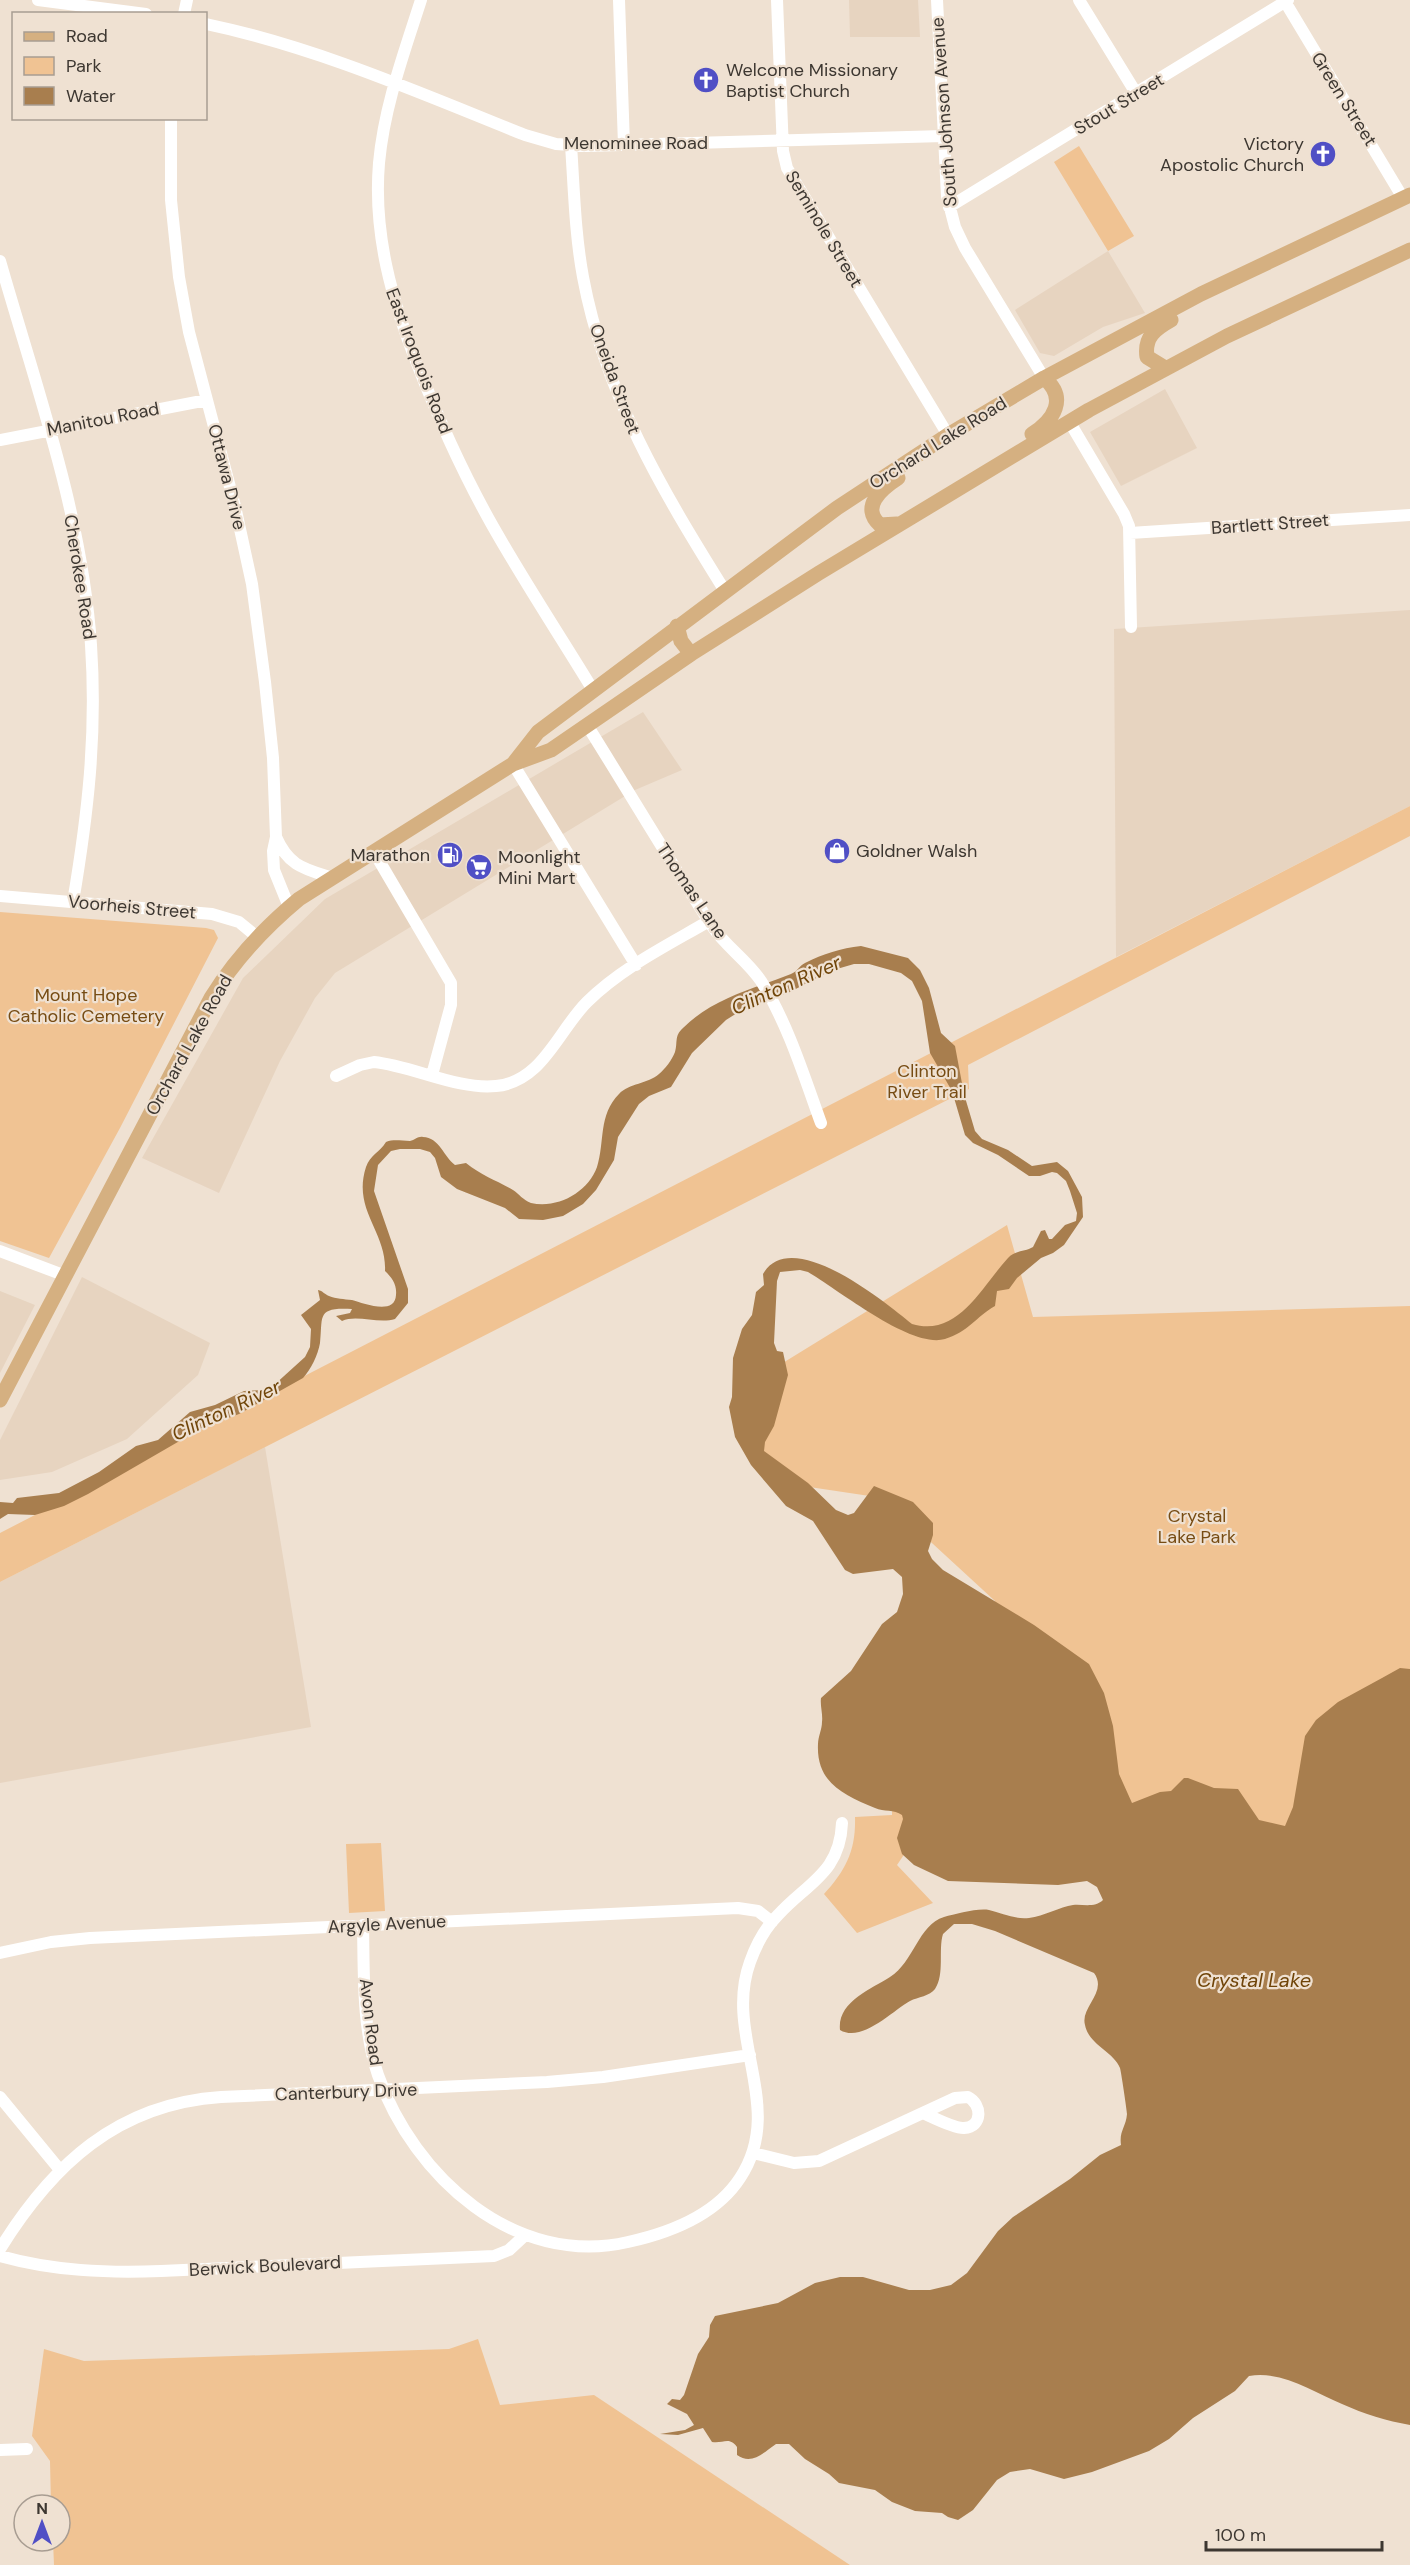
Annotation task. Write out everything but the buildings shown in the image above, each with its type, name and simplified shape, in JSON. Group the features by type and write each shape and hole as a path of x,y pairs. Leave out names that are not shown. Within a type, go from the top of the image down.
{"main road":[{"name":"Orchard Lake Road","path":"513,764 538,732 677,626 845,502 948,435 1044,378 1192,299 1288,251 1407,197"},
{"name":"Orchard Lake Road","path":"2,1391 66,1276 211,998 230,969 257,937 290,907 513,764 551,750 691,654 897,524 1069,421 1227,336 1410,250"},
{"path":"1165,368 1148,357 1148,338 1156,328 1276,268 1288,251"},
{"path":"929,505 938,491 1041,429 1056,409 1056,394 1053,386 1044,378"},
{"path":"897,524 880,525 873,519 872,503 885,486 944,450 948,435"},
{"path":"677,626 681,641 691,654"}],"street":[{"path":"38,0 131,12"},
{"name":"East Iroquois Road","path":"421,0 395,83 381,143 378,196 384,255 400,320 431,400 478,498 593,690"},
{"path":"619,0 624,145"},
{"name":"Seminole Street","path":"777,0 782,141 787,168 948,435"},
{"name":"South Johnson Avenue","path":"937,0 949,207 965,248 1044,378"},
{"path":"1079,0 1136,93"},
{"name":"Stout Street","path":"949,207 1286,1"},
{"name":"Green Street","path":"1286,1 1407,197"},
{"name":"Menominee Road","path":"207,24 291,46 395,83 525,135 571,145 944,136"},
{"name":"Ottawa Drive","path":"171,120 171,178 176,257 189,332 235,506 253,594 269,720 276,837 273,851 275,874 290,907"},
{"name":"Oneida Street","path":"571,145 583,276 606,367 649,465 725,591"},
{"name":"Cherokee Road","path":"0,261 76,536 85,590 93,671 93,738 90,795 73,902"},
{"name":"Manitou Road","path":"0,440 207,400"},
{"path":"1069,421 1124,514 1130,533 1131,627"},
{"name":"Bartlett Street","path":"1130,533 1410,514"},
{"name":"Thomas Lane","path":"587,725 709,921 760,979 802,1068 821,1123"},
{"path":"513,764 636,965"},
{"path":"276,837 291,861 333,878"},
{"path":"374,852 451,983 451,1005 432,1075"},
{"name":"Voorheis Street","path":"0,896 212,914 239,922 257,937"},
{"path":"336,1077 360,1065 374,1062 483,1086 502,1085 521,1079 530,1074 542,1061 585,1004 611,981 709,921"},
{"path":"0,1251 66,1276"},
{"name":"Avon Road","path":"363,1925 368,2030 374,2060 385,2091 409,2139 436,2172 474,2206 524,2236 584,2247 625,2243 693,2219 715,2205 740,2178 753,2153 759,2112 743,2018 744,1982 755,1950 772,1922 826,1871 837,1849 842,1823"},
{"name":"Argyle Avenue","path":"0,1953 33,1945 80,1939 738,1908 758,1911 772,1922"},
{"name":"Canterbury Drive","path":"0,2249 32,2201 60,2170 94,2141 148,2112 182,2102 221,2097 385,2091 584,2079 750,2055"},
{"path":"0,2097 60,2170"},
{"path":"753,2153 794,2163 819,2161 922,2113"},
{"name":"Berwick Boulevard","path":"0,2256 77,2270 161,2271 494,2256 510,2250 524,2236"},
{"path":"0,2450 27,2449"}],"shaded area":[{"path":"849,0 918,0 920,37 850,37"},
{"path":"1108,251 1145,313 1103,327 1054,356 1040,353 1015,310"},
{"path":"1165,389 1197,448 1121,486 1090,432"},
{"path":"1410,610 1410,806 1116,957 1114,629"},
{"path":"643,712 682,770 635,790 335,973 315,998 280,1061 219,1193 142,1158 243,978 325,899"},
{"path":"82,1277 210,1343 198,1375 127,1439 52,1472 0,1480 0,1440"},
{"path":"0,1291 35,1305 0,1373"},
{"path":"265,1447 311,1727 0,1783 0,1582"}],"green space":[{"path":"1079,146 1134,236 1108,251 1054,162"},
{"name":"Clinton River Trail","path":"1410,806 1410,836 968,1065 969,1089 0,1582 0,1533"},
{"name":"Mount Hope Catholic Cemetery","path":"0,912 206,928 214,930 218,938 120,1128 49,1258 0,1241"},
{"name":"Crystal Lake Park","path":"1007,1225 1033,1317 1410,1306 1410,1765 1302,1850 932,1813 897,1865 933,1903 857,1933 824,1894 848,1859 854,1840 855,1817 892,1815 892,1713 998,1708 995,1601 883,1498 776,1482 734,1393"},
{"path":"381,1843 385,1911 349,1913 346,1844"},
{"path":"478,2339 500,2405 594,2395 850,2565 54,2565 54,2553 72,2553 72,2493 51,2493 50,2461 32,2436 44,2349 84,2361 449,2349"}],"water":[{"name":"Crystal Lake","path":"861,946 908,958 920,970 929,988 941,1033 955,1046 964,1094 975,1131 982,1139 1008,1150 1032,1166 1057,1162 1068,1171 1082,1197 1083,1217 1064,1245 1041,1258 1017,1278 1009,1289 997,1291 995,1306 960,1332 945,1339 931,1340 895,1327 808,1272 800,1270 780,1272 777,1281 774,1343 777,1351 783,1352 788,1375 774,1426 765,1442 764,1451 808,1483 836,1510 848,1515 854,1513 874,1486 913,1502 933,1523 933,1535 928,1551 932,1559 943,1570 1034,1625 1089,1664 1104,1693 1113,1726 1119,1774 1132,1803 1160,1792 1171,1791 1184,1778 1188,1778 1214,1788 1238,1789 1259,1820 1285,1826 1293,1807 1305,1736 1316,1720 1338,1702 1400,1668 1410,1669 1410,2425 1359,2411 1285,2379 1261,2375 1249,2376 1235,2391 1193,2418 1169,2439 1149,2451 1092,2472 1064,2479 1030,2469 1010,2472 997,2480 973,2510 958,2520 942,2513 915,2511 892,2502 875,2490 839,2483 805,2459 789,2444 776,2444 758,2457 748,2459 737,2455 737,2447 731,2442 712,2442 703,2428 678,2435 660,2434 685,2430 694,2425 687,2414 667,2404 672,2399 680,2400 684,2395 698,2354 709,2337 710,2325 715,2316 778,2303 815,2283 840,2277 863,2277 909,2290 930,2290 951,2285 967,2273 998,2231 1013,2217 1070,2179 1100,2155 1121,2145 1126,2118 1127,2111 1120,2068 1117,2062 1091,2038 1085,2025 1086,2012 1098,1987 1094,1973 995,1931 972,1924 954,1924 943,1934 940,1976 933,1991 910,2001 867,2029 849,2033 840,2030 841,2020 849,2004 898,1970 935,1921 960,1913 984,1910 1029,1918 1068,1906 1093,1905 1103,1900 1097,1887 1087,1881 1058,1885 948,1881 914,1865 902,1854 897,1838 903,1819 902,1815 878,1809 853,1798 834,1786 827,1778 819,1757 821,1698 851,1671 882,1624 897,1612 903,1594 902,1577 893,1569 853,1574 845,1570 813,1521 786,1506 751,1465 735,1437 729,1407 732,1397 733,1358 742,1329 752,1315 756,1292 764,1285 763,1274 776,1261 794,1258 815,1262 838,1272 860,1286 912,1324 928,1326 943,1324 968,1307 1011,1255 1033,1247 1041,1231 1045,1230 1049,1239 1052,1239 1065,1225 1076,1221 1077,1213 1070,1191 1066,1181 1057,1173 1029,1176 998,1155 973,1143 965,1135 952,1091 930,1053 922,1001 912,981 901,973 869,964 854,964 830,971 790,992 745,1008 726,1020 692,1053 671,1087 649,1096 639,1104 618,1137 614,1160 596,1190 583,1204 563,1216 543,1220 519,1219 505,1208 457,1189 441,1177 435,1158 430,1152 420,1149 391,1151 378,1165 374,1191 408,1289 408,1303 395,1319 354,1318 342,1321 336,1316 350,1313 352,1309 327,1312 322,1320 318,1352 303,1378 239,1414 202,1428 64,1506 35,1515 8,1514 0,1519 0,1502 13,1503 17,1498 59,1493 99,1472 136,1446 158,1440 190,1412 215,1405 244,1391 263,1390 273,1386 305,1357 310,1347 311,1329 301,1315 320,1300 318,1290 340,1299 385,1307 390,1305 396,1295 395,1284 385,1271 381,1244 363,1196 366,1167 370,1159 386,1142 429,1138 455,1165 466,1163 531,1203 551,1203 571,1197 587,1184 597,1167 605,1120 612,1102 623,1090 650,1080 664,1070 675,1052 678,1034 683,1028 707,1009 734,995 791,974 803,964 819,957"}],"place":[{"name":"Welcome Missionary Baptist Church","path":"706,80"},
{"name":"Victory Apostolic Church","path":"1323,154"},
{"name":"Goldner Walsh","path":"837,851"},
{"name":"Marathon","path":"450,855"},
{"name":"Moonlight Mini Mart","path":"479,867"}],"water label":[{"name":"Clinton River","path":"786,985"},
{"name":"Clinton River","path":"226,1410"}]}
